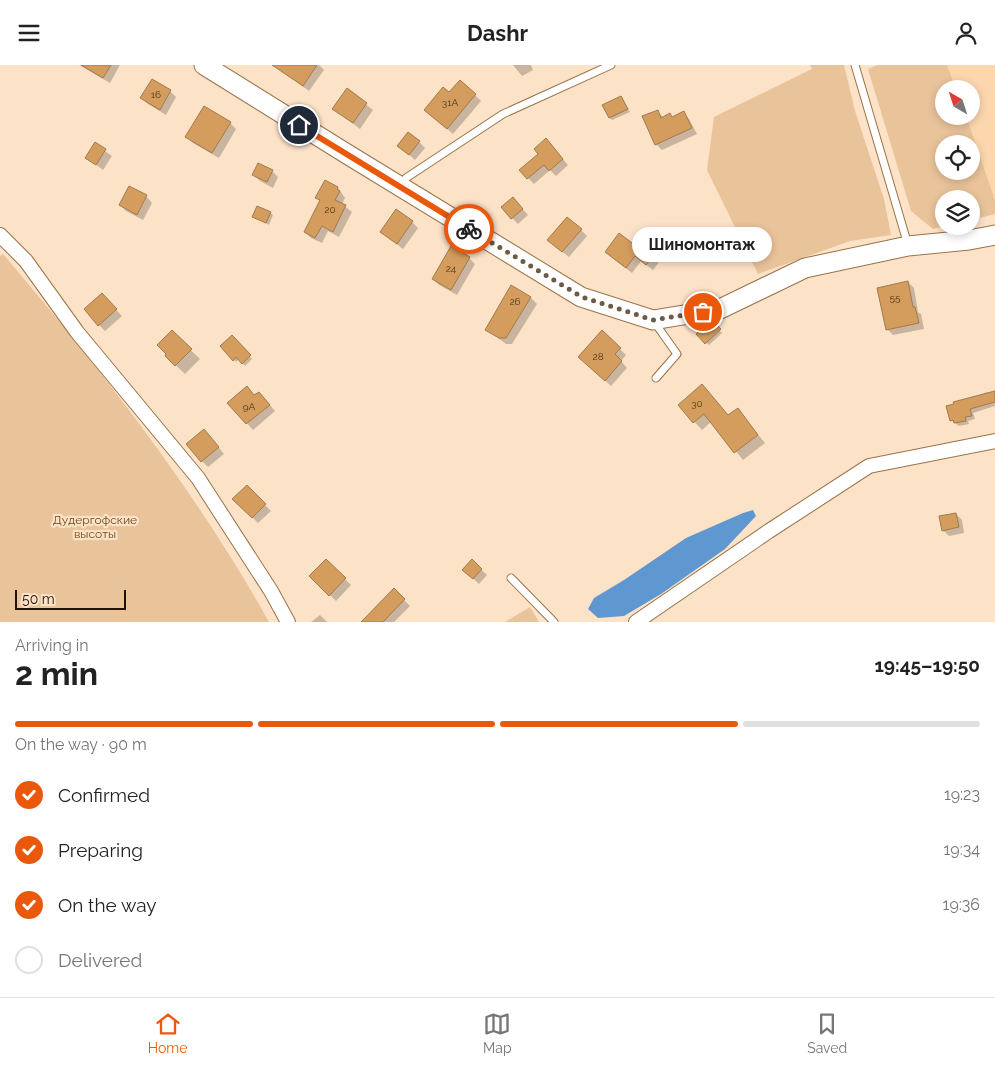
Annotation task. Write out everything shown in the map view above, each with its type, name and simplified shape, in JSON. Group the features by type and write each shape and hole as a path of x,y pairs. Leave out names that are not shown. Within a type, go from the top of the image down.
{"street":[{"path":"204,65 582,297 653,320 720,309 805,268 908,246 969,240 995,235"},
{"path":"0,235 26,261 77,332 198,479 271,591 288,622"},
{"path":"636,622 869,466 995,441"}],"lane":[{"path":"400,187 406,179 503,114 611,65"},
{"path":"855,65 908,246"},
{"path":"653,320 677,354 656,378"},
{"path":"512,578 554,622"}],"shaded area":[{"path":"947,65 995,65 995,200 980,157 980,135 973,135 969,125 980,125 980,80 953,80"}],"green space":[{"path":"810,65 844,65 855,111 884,199 891,235 850,241 758,274 707,170 714,117 812,69"},
{"path":"878,65 947,65 953,80 935,80 935,125 969,125 973,135 935,135 935,180 980,180 980,157 995,200 995,214 980,218 980,190 935,190 935,228 933,229 911,211 868,69"},
{"name":"Дудергофские высоты","path":"3,254 111,386 145,432 210,525 241,573 269,622 0,622 0,256"},
{"path":"530,607 539,622 505,622"}],"water":[{"path":"753,510 756,516 725,549 661,594 624,616 598,618 588,609 594,598 686,538"}],"building":[{"path":"81,65 111,65 103,78"},
{"path":"272,65 317,65 303,86"},
{"path":"152,79 171,90 160,110 140,98"},
{"path":"460,80 476,94 447,129 424,110 443,87 449,92"},
{"path":"347,88 367,103 353,123 332,109"},
{"path":"621,96 628,109 609,118 602,105"},
{"path":"204,106 231,122 212,153 185,137"},
{"path":"658,110 661,118 670,113 672,117 684,111 692,128 655,145 642,116"},
{"path":"408,132 420,141 409,155 397,146"},
{"path":"546,138 563,159 549,171 544,165 527,179 519,170 538,154 534,149"},
{"path":"95,142 106,149 96,165 85,158"},
{"path":"258,163 273,170 267,182 252,175"},
{"path":"325,180 338,187 337,189 340,191 335,200 346,205 333,232 322,226 315,238 304,232 320,200 315,198"},
{"path":"129,186 147,195 137,215 119,205"},
{"path":"513,197 523,209 511,219 501,207"},
{"path":"257,206 271,212 266,223 252,217"},
{"path":"396,209 413,221 397,244 380,232"},
{"path":"567,217 582,229 562,252 547,240"},
{"path":"619,233 636,246 641,239 657,251 646,265 635,256 626,268 605,252"},
{"path":"451,246 470,257 451,290 432,279"},
{"path":"908,281 913,307 915,307 919,323 886,330 877,288"},
{"path":"511,285 531,297 506,338 499,338 485,330"},
{"path":"102,293 117,309 98,326 84,309"},
{"path":"713,321 721,329 705,344 696,334 708,322"},
{"path":"172,330 192,349 175,366 157,345"},
{"path":"602,330 621,348 615,354 622,361 605,381 578,357"},
{"path":"232,335 251,355 242,364 236,357 233,361 220,346"},
{"path":"702,384 728,415 738,408 758,435 734,453 704,414 693,423 678,405"},
{"path":"247,386 254,395 259,392 270,405 246,424 227,403"},
{"path":"995,391 995,402 970,409 972,416 965,417 966,421 954,423 953,420 950,421 946,406 954,404 953,402"},
{"path":"204,429 219,447 201,462 186,444"},
{"path":"247,485 266,504 252,518 232,499"},
{"path":"956,513 959,527 942,531 939,516"},
{"path":"326,559 346,578 329,596 309,576"},
{"path":"472,559 482,569 473,579 462,570"},
{"path":"394,588 405,599 383,622 361,622"}],"way so far":[{"path":"469,229 582,297 653,320 703,312"}],"place":[{"name":"Шиномонтаж","path":"703,312"}],"route":[{"path":"299,125 469,229"}]}
